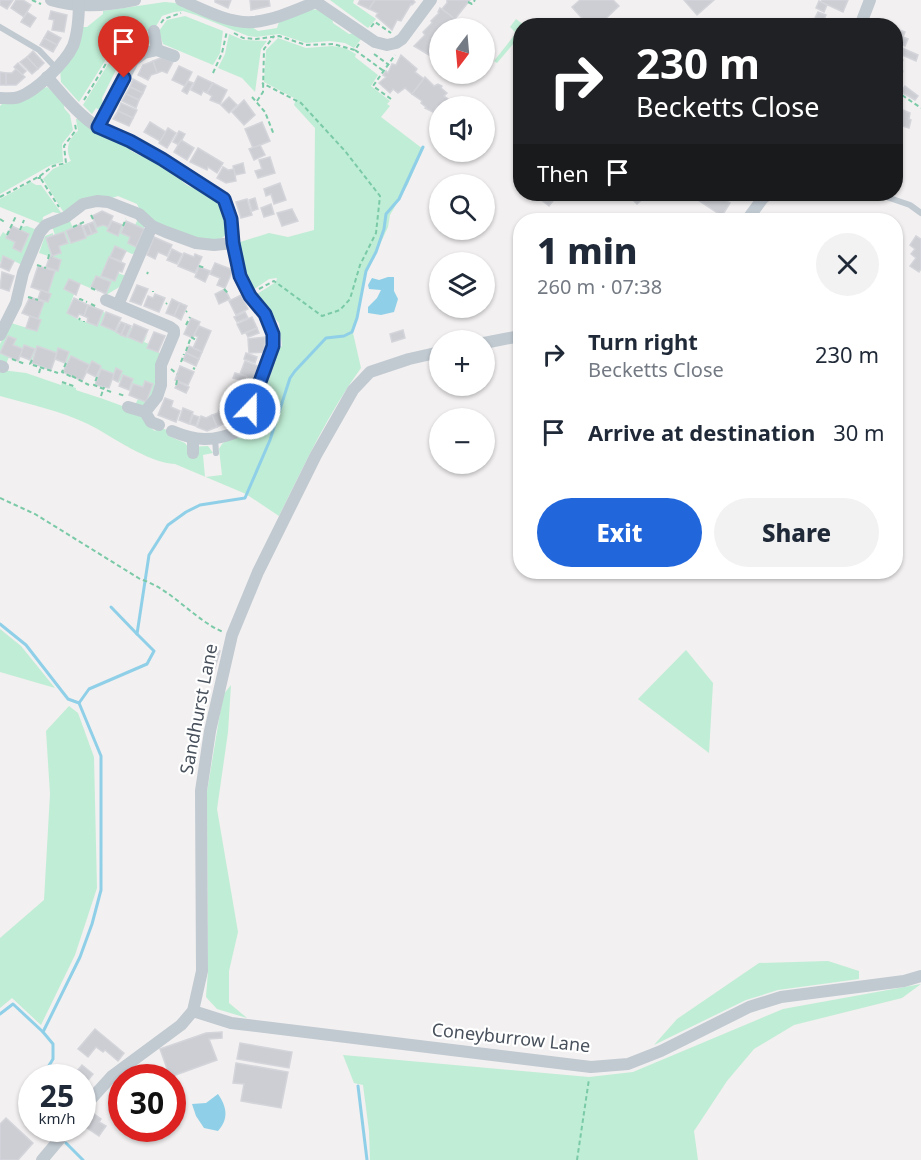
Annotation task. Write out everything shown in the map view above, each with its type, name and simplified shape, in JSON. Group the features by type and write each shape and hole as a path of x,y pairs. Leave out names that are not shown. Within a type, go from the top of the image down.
{"street":[{"path":"51,0 109,6 135,0"},
{"path":"181,0 224,16 253,22 282,15 316,1 375,42 387,45 396,44 402,39 431,0"},
{"path":"863,18 870,0"},
{"path":"0,98 15,98 26,94 67,56 74,44 79,2"},
{"path":"154,31 157,50"},
{"path":"98,127 133,61 144,53 157,50 174,56"},
{"path":"51,73 76,109 98,127 130,141 229,196 233,243 240,276 250,296 265,314 273,334 273,346 245,421 237,432 193,440 172,431"},
{"path":"0,335 16,303 23,273 40,232 50,223 69,222 83,204 97,201 108,202 138,214 152,226 196,243 214,245 233,243"},
{"path":"145,412 157,397 161,385 161,365 174,330 105,301 152,226"},
{"path":"495,341 513,337"},
{"name":"Sandhurst Lane","path":"193,1011 202,971 201,791 210,731 232,635 258,572 316,454 353,390 370,372 429,354"},
{"path":"128,407 145,412 151,422 159,426"},
{"path":"193,440 193,453"},
{"name":"Coneyburrow Lane","path":"193,1011 231,1023 591,1067 628,1064 661,1051 749,1007 781,997 904,981 921,976"},
{"path":"96,1094 112,1076 181,1025 193,1011"},
{"path":"42,1160 57,1142"}],"lane":[{"path":"0,27 39,50 51,73"},
{"path":"898,201 910,205 921,213"},
{"path":"214,438 216,453"}],"path":[{"path":"469,8 470,3 475,0"},
{"path":"365,35 375,22 394,33"},
{"path":"213,73 222,53 227,30"},
{"path":"257,101 263,92 264,49 274,36"},
{"path":"355,50 384,71"},
{"path":"391,99 373,86 398,52"},
{"path":"250,296 263,285 274,281 322,316 340,310 350,298 360,265 376,233 380,196 345,151 301,103 262,83"},
{"path":"903,96 921,108"},
{"path":"252,97 271,124 274,135"},
{"path":"0,197 39,178 69,222 83,224"},
{"path":"91,215 94,221"},
{"path":"7,235 16,216"},
{"path":"0,219 6,223"},
{"path":"123,226 126,219"},
{"path":"20,230 24,220"},
{"path":"48,259 49,255 52,256"},
{"path":"199,266 205,268"},
{"path":"91,288 105,301"},
{"path":"224,289 228,293"},
{"path":"25,305 28,296 38,300"},
{"path":"80,300 87,302"},
{"path":"91,304 105,301"},
{"path":"186,325 190,317"},
{"path":"181,362 191,338 196,340"},
{"path":"32,360 30,364 58,373"},
{"path":"4,363 25,364"},
{"path":"66,363 62,372 89,385"},
{"path":"39,373 41,367"},
{"path":"97,377 94,385 111,392"},
{"path":"176,385 177,381 179,382"},
{"path":"62,382 76,387"},
{"path":"101,396 104,388"},
{"path":"226,425 233,412 229,410"},
{"path":"0,498 36,514 140,579 154,583 211,627 232,635"},
{"path":"577,1160 591,1067"}],"green space":[{"path":"330,0 354,0 353,3 376,19 368,28"},
{"path":"165,2 175,3 252,27 258,31 277,28 279,22 306,10 318,10 332,17 333,23 349,34 354,33 362,38 354,48 345,43 330,41 306,43 279,34 248,36 196,15 183,11 174,12 162,16 155,28 115,45 79,102 61,82 60,69 82,27 87,27 103,14 103,11"},
{"path":"185,16 223,31 220,53 213,65 163,44 159,31 167,20"},
{"path":"151,34 152,41 146,47 136,55 124,58 120,62 102,98 103,104 100,110 96,108 92,114 83,105 118,48"},
{"path":"229,34 243,40 267,41 261,49 255,92 242,78 218,68 225,54"},
{"path":"513,37 513,44 497,63 495,60"},
{"path":"278,38 306,48 332,46 345,48 356,54 355,57 378,75 371,86 390,101 387,104 390,106 381,117 423,149 408,184 390,215 388,227 367,272 353,333 361,368 327,421 279,516 246,494 206,477 222,475 219,449 222,444 254,422 277,349 282,346 279,323 254,296 276,282 277,278 269,279 250,292 252,286 242,265 240,242 269,233 288,237 314,230 315,128 294,105 296,99 264,82 266,50"},
{"path":"47,87 65,103 64,108 70,115 73,130 62,144 63,162 51,165 0,194 0,106"},
{"path":"76,119 80,119 129,146 131,151 141,156 147,155 177,173 189,186 207,192 224,217 227,227 224,236 215,240 185,235 154,220 137,204 118,196 64,213 43,179 53,169 71,161 68,149 70,141 78,131"},
{"path":"31,182 41,185 62,214 53,212 43,217 42,224 0,207 0,199"},
{"path":"69,219 73,228 66,231 72,243 86,238 82,227 88,236 97,232 93,222 95,221 97,227 103,225 108,227 111,220 108,231 118,235 122,225 124,226 121,233 130,237 128,243 136,246 143,229 135,225 138,219 144,225 144,232 136,253 132,254 115,246 110,257 120,262 109,258 102,275 114,281 118,273 126,276 121,286 106,295 100,291 106,294 111,282 96,276 90,288 69,279 64,289 74,294 67,313 77,319 97,326 103,312 106,313 101,325 115,331 120,323 116,332 126,337 130,327 132,328 128,337 142,343 148,334 144,342 149,344 147,348 160,353 155,389 149,401 143,406 135,405 138,399 147,402 153,384 145,381 143,387 133,384 130,389 133,379 124,375 121,382 118,381 122,371 116,369 114,374 101,369 98,377 96,376 101,366 92,361 90,365 71,356 67,363 65,362 69,352 59,349 57,353 37,346 30,360 34,349 25,345 23,349 13,345 16,339 8,336 1,353 9,357 6,364 0,361 0,344 11,323 37,331 43,302 38,299 48,302 51,294 48,293 55,272 46,267 58,271 61,260 39,253 45,236 53,233 46,238 52,256 61,253 59,246 68,243 64,232 55,235 52,226"},
{"path":"27,226 37,230 22,265 4,256 0,263 0,237 3,232 15,242 13,248 21,252 29,235 21,230 22,227"},
{"path":"0,371 26,373 76,388 76,390 129,409 142,417 155,431 158,427 170,431 169,436 185,443 188,447 208,446 213,453 203,455 205,477 175,464 142,454 78,419 0,396"},
{"path":"0,629 21,646 55,688 0,672"},
{"path":"686,650 713,683 709,753 638,699"},
{"path":"231,685 228,732 217,809 238,932 229,971 229,1003 247,1018 217,1009 206,997 208,972 207,792 223,695"},
{"path":"69,706 78,713 94,757 97,888 75,955 41,1025 12,998 0,1008 0,938 44,900 50,794 46,731"},
{"path":"828,961 859,971 859,979 778,990 746,1000 654,1045 677,1019 759,963"},
{"path":"921,984 902,998 794,1025 754,1049 727,1081 694,1131 698,1160 370,1160 363,1085 354,1083 343,1055 589,1077 633,1072 783,1009"}],"water":[{"path":"394,277 394,291 398,299 394,312 381,315 368,313 368,307 381,290 369,289 368,285 372,278 379,280"},
{"path":"218,1094 226,1113 224,1122 218,1131 204,1128 192,1104 206,1103"}],"building":[{"path":"0,0 13,0 7,9 0,5"},
{"path":"16,0 23,0 31,5 24,17 11,8"},
{"path":"215,0 231,0 228,8"},
{"path":"250,0 269,0 270,6 251,10"},
{"path":"360,0 375,0 369,9 358,4"},
{"path":"375,0 413,0 415,2 411,4 401,21 397,20 392,30 376,16 378,13 369,9"},
{"path":"447,0 470,0 456,18 442,9"},
{"path":"580,0 613,0 619,6 606,18 582,18 572,7"},
{"path":"684,0 714,0 697,15"},
{"path":"822,0 848,0 843,12 821,2"},
{"path":"819,1 827,5 824,12 816,8"},
{"path":"440,8 454,18 434,18"},
{"path":"51,11 67,15 64,32 52,30 54,20 49,19"},
{"path":"27,12 36,18 30,27 21,22"},
{"path":"818,12 826,15 825,18 815,18"},
{"path":"429,26 429,55 414,46 425,35 423,32"},
{"path":"48,31 61,38 57,45 44,38"},
{"path":"903,37 908,39 905,46 903,45"},
{"path":"44,38 57,45 53,52 40,45"},
{"path":"903,48 918,55 916,61 903,55"},
{"path":"33,51 44,63 38,69 27,57"},
{"path":"401,55 417,69 415,72 424,79 412,94 405,88 398,93 393,89 390,93 379,83 386,77 383,75 386,71 388,73 392,64 396,65"},
{"path":"27,57 38,69 32,74 20,62"},
{"path":"163,57 173,62 167,73 162,71 157,73 153,61"},
{"path":"153,61 157,73 151,75 148,80 138,75 143,65"},
{"path":"18,63 26,71 22,75 14,67"},
{"path":"179,66 192,72 185,86 172,80"},
{"path":"16,69 25,77 16,85 6,85 6,73 12,73"},
{"path":"0,72 6,73 6,85 0,85"},
{"path":"198,76 213,83 207,93 203,91 201,95 191,90"},
{"path":"425,77 429,84 442,86 441,88 447,93 444,96 429,96 429,110 412,94"},
{"path":"133,79 146,86 143,93 130,87"},
{"path":"188,81 193,83 187,94 182,91"},
{"path":"213,83 227,90 220,104 210,100 212,96 207,93"},
{"path":"905,86 918,96 915,100 903,93"},
{"path":"130,87 143,93 139,100 126,94"},
{"path":"126,94 139,100 136,108 122,101"},
{"path":"229,97 237,105 229,113 221,105"},
{"path":"244,100 255,115 244,125 232,112"},
{"path":"121,103 137,110 133,118 118,111"},
{"path":"903,110 910,113 909,128 903,126"},
{"path":"118,111 133,118 129,126 113,119"},
{"path":"150,122 166,132 160,141 144,132"},
{"path":"262,122 270,141 253,148 245,129"},
{"path":"168,128 176,133 167,148 159,143"},
{"path":"179,131 185,134 179,145 173,142"},
{"path":"181,140 194,148 187,160 174,152"},
{"path":"260,145 265,155 254,160 249,149"},
{"path":"198,148 223,163 217,173 208,167 207,170 190,162"},
{"path":"270,157 275,173 258,178 255,171 262,169 259,160"},
{"path":"243,163 245,173 235,175 233,166"},
{"path":"223,167 228,170 234,169 236,181 226,183 217,178"},
{"path":"280,183 286,200 274,204 271,194 266,196 264,189"},
{"path":"255,198 258,209 252,211 249,200"},
{"path":"247,199 252,215 241,218 236,202"},
{"path":"542,201 553,201 549,206"},
{"path":"700,201 730,203 724,213 718,213"},
{"path":"271,204 274,214 264,217 261,208"},
{"path":"292,209 298,221 282,226 277,213"},
{"path":"102,211 113,216 108,227 103,225 97,227 92,216"},
{"path":"112,221 122,225 118,236 107,231"},
{"path":"126,221 144,229 136,247 128,243 130,237 121,233"},
{"path":"93,222 97,232 92,234 88,224"},
{"path":"81,224 86,238 71,243 66,231"},
{"path":"88,224 92,234 87,236 83,226"},
{"path":"12,226 29,234 21,252 13,248 15,242 6,238"},
{"path":"64,232 68,243 59,246 61,253 52,256 46,238"},
{"path":"916,236 921,239 921,269 919,272 910,266 916,258 911,254 915,249 910,245"},
{"path":"154,237 172,245 167,256 158,252 155,259 147,255"},
{"path":"115,246 126,251 121,261 110,257"},
{"path":"172,249 182,254 177,264 167,260"},
{"path":"184,253 202,257 195,273 178,266"},
{"path":"3,256 14,261 9,271 0,267"},
{"path":"50,256 61,260 58,271 46,267"},
{"path":"109,257 125,264 115,281 101,276"},
{"path":"215,263 233,270 225,288 217,285 220,278 210,274"},
{"path":"38,266 55,271 48,293 31,287"},
{"path":"199,267 210,271 205,282 195,277"},
{"path":"2,272 14,276 9,291 0,288"},
{"path":"96,276 111,282 106,294 91,287"},
{"path":"69,279 80,284 76,295 64,289"},
{"path":"137,285 148,289 141,305 130,301"},
{"path":"225,289 230,299 219,304 215,294"},
{"path":"41,290 51,294 48,302 38,299"},
{"path":"155,294 165,298 159,312 144,306 148,296 153,298"},
{"path":"241,295 248,309 236,315 229,301"},
{"path":"30,297 44,302 38,319 22,313"},
{"path":"74,298 88,305 84,316 79,314 77,318 67,313"},
{"path":"172,299 180,303 174,316 166,313"},
{"path":"180,303 187,306 181,320 174,316"},
{"path":"88,305 103,311 97,326 87,322 88,318 84,316"},
{"path":"106,312 121,318 115,331 101,325"},
{"path":"245,312 248,318 237,322 234,317"},
{"path":"30,316 41,320 37,331 26,328"},
{"path":"252,317 257,328 242,334 237,324"},
{"path":"191,318 200,322 193,338 184,334"},
{"path":"121,322 126,324 121,335 116,332"},
{"path":"126,324 131,326 126,337 121,335"},
{"path":"134,324 148,330 142,343 128,337"},
{"path":"199,326 211,331 202,352 193,348 198,337 194,335"},
{"path":"257,328 259,333 248,337 246,333"},
{"path":"403,330 405,338 392,342 390,334"},
{"path":"154,332 165,336 158,352 147,348"},
{"path":"8,336 16,339 13,345 23,349 18,361 0,353"},
{"path":"265,337 264,352 249,353 248,339"},
{"path":"24,345 35,349 30,360 20,356"},
{"path":"37,346 57,353 51,370 32,363"},
{"path":"189,346 202,352 199,359 186,353"},
{"path":"58,348 69,352 65,363 55,359"},
{"path":"186,353 199,359 196,366 183,360"},
{"path":"246,353 257,357 255,363 244,359"},
{"path":"71,356 90,365 82,381 63,372"},
{"path":"92,361 101,366 96,377 86,372"},
{"path":"245,361 260,367 254,380 240,374"},
{"path":"180,366 194,372 188,385 175,380"},
{"path":"116,368 122,371 118,382 112,379"},
{"path":"101,369 114,374 109,388 95,385"},
{"path":"235,373 246,376 244,381 233,378"},
{"path":"123,375 133,379 129,390 119,386"},
{"path":"145,381 153,384 146,402 129,395 133,384 143,387"},
{"path":"178,382 189,387 186,393 175,388"},
{"path":"237,383 250,388 244,402 231,397"},
{"path":"228,397 239,401 235,412 224,408"},
{"path":"165,398 173,401 171,407 180,411 176,422 158,415"},
{"path":"220,407 231,412 227,422 217,427 212,415 218,413"},
{"path":"183,408 193,412 189,424 179,420"},
{"path":"193,415 199,417 196,426 190,424"},
{"path":"212,415 217,427 207,431 197,427 201,416 206,418"},
{"path":"213,649 220,651 215,668 209,667"},
{"path":"95,1029 124,1053 118,1061 105,1050 103,1052 96,1047 88,1057 78,1049"},
{"path":"222,1032 222,1038 209,1039 217,1060 186,1071 186,1064 165,1064 160,1049 206,1033"},
{"path":"240,1043 292,1052 289,1068 237,1059"},
{"path":"236,1063 288,1072 281,1108 241,1101 244,1084 233,1083"},
{"path":"96,1115 101,1119 99,1122 106,1126 99,1136 96,1134"},
{"path":"6,1118 18,1129 18,1142 33,1143 18,1160 0,1160 0,1124"}],"waterway":[{"path":"79,703 89,689 147,664 154,651 137,634 149,555 168,525 186,512 200,505 245,498 270,440 290,378 326,338 344,336 352,332 366,271 376,252 384,229 386,214 399,199 423,147"},
{"path":"111,607 137,634"},
{"path":"0,624 26,645 68,699 79,703 101,756 101,890 80,957 43,1032 53,1044 53,1059 50,1064"},
{"path":"0,1014 13,1004 43,1032"},
{"path":"358,1086 367,1160"},
{"path":"66,1143 83,1160"}],"route":[{"path":"124,78 98,127 162,159 224,199 231,219 240,276 250,296 265,314 273,334 273,346 250,409"}]}
